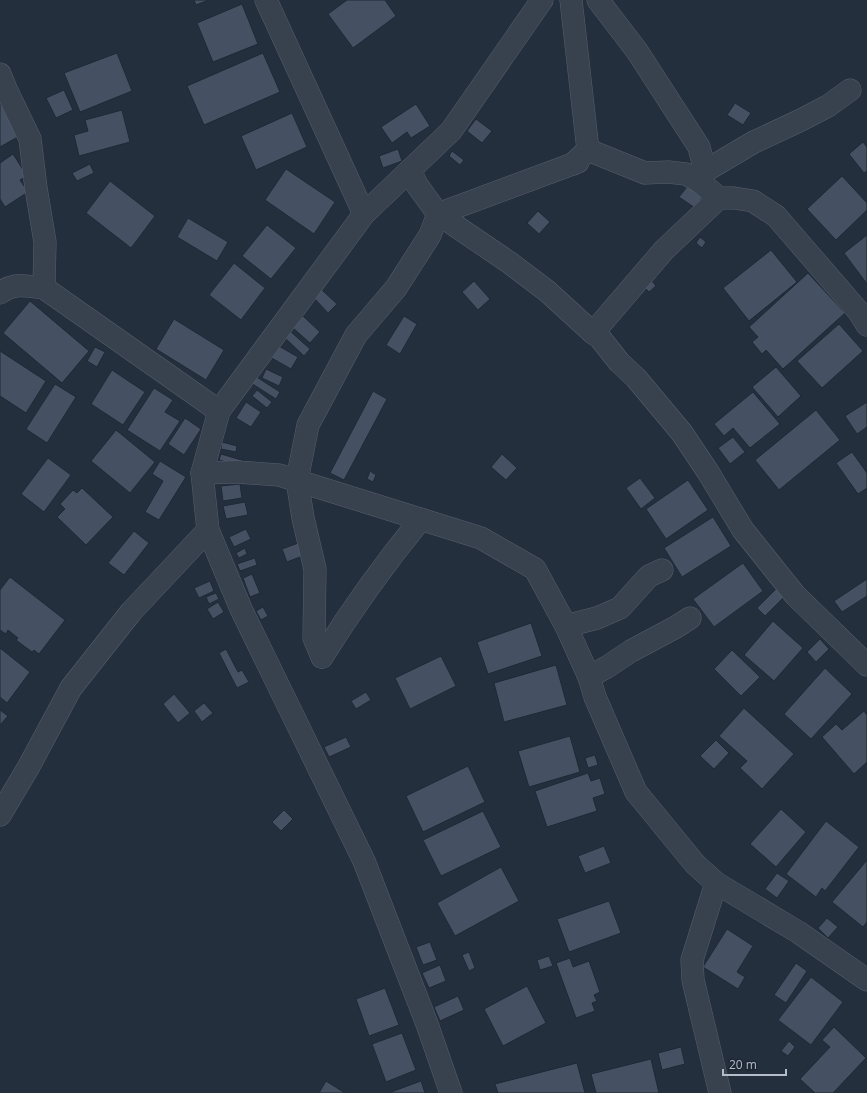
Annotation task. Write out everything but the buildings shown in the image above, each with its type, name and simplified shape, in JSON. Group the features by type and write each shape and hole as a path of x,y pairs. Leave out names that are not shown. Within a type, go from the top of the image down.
{"street":[{"path":"266,0 364,214"},
{"path":"451,1093 427,1024 364,860 241,609 208,530 202,472 219,411 364,214 451,131 542,0"},
{"path":"571,0 580,159"},
{"path":"598,0 637,52 699,147 705,171 754,142 828,106 850,90"},
{"path":"0,74 30,139 45,242 44,288"},
{"path":"420,519 360,600 322,657 314,638 315,569 303,518 297,480 308,425 356,335 396,288 430,235 438,214 580,159 645,173 668,172 686,174 700,182 719,198 734,198 753,201 776,216 859,312 867,325"},
{"path":"410,170 417,185 438,214 510,263 547,291 600,338 619,362 636,378 682,433 708,472 743,530 795,595 867,665"},
{"path":"593,333 664,250 719,198"},
{"path":"0,293 20,284 44,288 219,411"},
{"path":"202,472 237,472 279,475 297,480 481,538 535,569 566,626 589,677 595,697 636,792 695,864 716,883 798,932 867,980"},
{"path":"0,815 28,768 71,688 131,612 208,530"},
{"path":"566,626 597,618 620,608 649,576 662,570"},
{"path":"589,677 630,651 690,618"},
{"path":"716,883 692,960 693,980 720,1093"}]}
